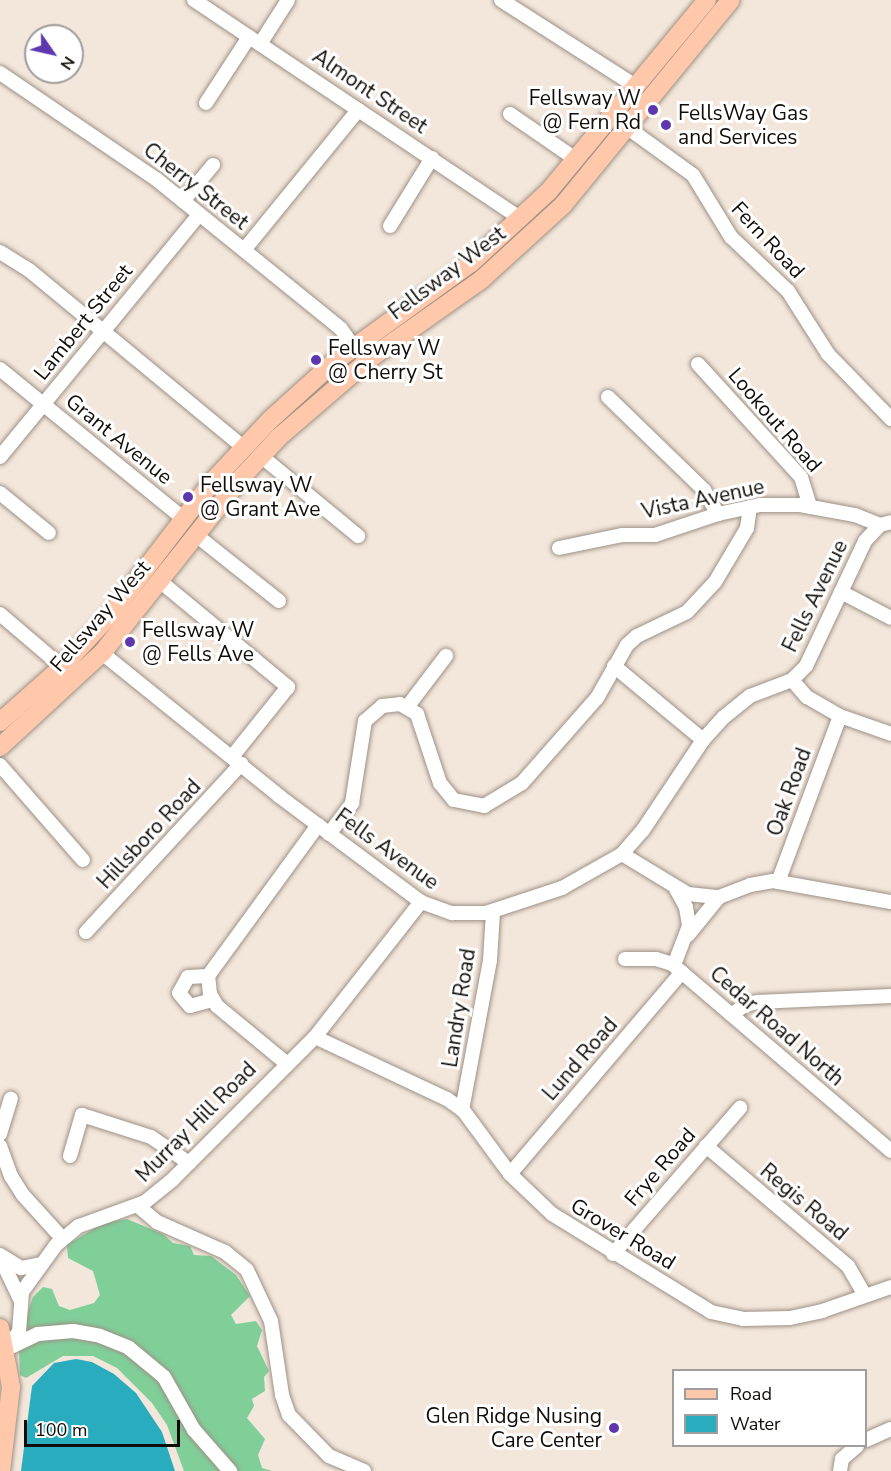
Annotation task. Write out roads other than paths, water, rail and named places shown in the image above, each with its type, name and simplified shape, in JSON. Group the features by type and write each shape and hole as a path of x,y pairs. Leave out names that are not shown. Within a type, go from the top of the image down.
{"main road":[{"name":"Fellsway West","path":"0,722 62,667 111,614 243,447 354,347 457,274 521,219 577,160 707,0"},
{"name":"Fellsway West","path":"0,747 102,653 261,456 339,383 503,262 563,205 731,0"},
{"path":"0,1328 2,1349 11,1387 3,1436 1,1471"}],"street":[{"name":"Almont Street","path":"194,0 521,219"},
{"path":"206,103 288,0"},
{"path":"501,0 637,87"},
{"name":"Cherry Street","path":"0,73 112,147 183,201 341,329 354,347"},
{"path":"244,250 358,110"},
{"path":"510,114 577,160"},
{"name":"Fern Road","path":"628,128 693,175 731,237 786,288 828,354 891,419"},
{"path":"390,226 432,158"},
{"path":"183,201 213,165"},
{"name":"Lambert Street","path":"0,457 199,214"},
{"path":"0,252 103,331 243,447"},
{"name":"Lookout Road","path":"698,364 801,477 810,507"},
{"name":"Grant Avenue","path":"0,369 184,519"},
{"path":"608,398 704,490 718,514"},
{"path":"261,456 358,536"},
{"path":"0,493 49,533"},
{"path":"408,706 423,724 443,789 464,804 484,806 508,794 536,771 597,698 614,666 637,636 675,619 697,604 734,554 747,528 750,507"},
{"name":"Vista Avenue","path":"559,548 622,535 655,535 718,514 750,507 810,507 886,523"},
{"name":"Fells Avenue","path":"102,653 323,830 421,902 452,913 493,912 572,883 622,854 660,808 703,740 735,706 792,680 813,656 865,541 886,523"},
{"path":"196,535 279,601"},
{"name":"Hillsboro Road","path":"86,932 237,761 288,687 161,582"},
{"path":"841,592 891,618"},
{"path":"0,614 62,667"},
{"path":"408,706 446,656"},
{"path":"614,666 703,740"},
{"path":"792,680 807,697 840,716 891,734"},
{"path":"286,1063 212,1000 208,976 323,830 352,803 367,718 382,706 408,706"},
{"name":"Oak Road","path":"778,882 840,716"},
{"path":"0,765 83,860"},
{"path":"622,854 676,889 719,897"},
{"path":"686,937 719,897 750,885 778,882 891,902"},
{"name":"Lund Road","path":"510,1174 678,969 677,951 686,937 688,913 676,889"},
{"name":"Murray Hill Road","path":"2,1349 19,1332 20,1299 41,1264 62,1238 89,1222 138,1206 158,1193 286,1063 315,1037 421,902"},
{"name":"Landry Road","path":"462,1110 490,960 493,912"},
{"path":"625,959 662,960 678,969"},
{"name":"Cedar Road North","path":"678,969 891,1151"},
{"path":"208,976 188,977 179,993 190,1006 212,1000"},
{"path":"732,1015 742,1006 757,1002 891,996"},
{"name":"Grover Road","path":"315,1037 447,1098 462,1110 510,1174 552,1214 613,1254 711,1312 735,1318 780,1319 811,1314 891,1287"},
{"path":"0,1134 11,1099"},
{"name":"Frye Road","path":"613,1254 740,1108"},
{"path":"70,1156 82,1115 151,1137 189,1163"},
{"path":"0,1146 11,1176 23,1195 62,1238"},
{"name":"Regis Road","path":"706,1146 848,1266 866,1296"},
{"path":"138,1206 157,1222 225,1252 247,1270 271,1321 282,1395 289,1414 329,1456 364,1471"},
{"path":"0,1256 21,1268 41,1264"},
{"path":"0,1256 20,1299"},
{"path":"2,1349 31,1336 73,1331 129,1348 164,1377 194,1430 230,1471"},
{"path":"867,1440 891,1429"},
{"path":"840,1471 843,1459 856,1447"}],"water":[{"path":"76,1359 92,1362 114,1374 136,1393 162,1432 175,1471 21,1471 32,1386 54,1363"}],"place":[{"name":"Fellsway W @ Fern Rd","path":"653,110"},
{"name":"FellsWay Gas and Services","path":"666,125"},
{"name":"Fellsway W @ Cherry St","path":"316,360"},
{"name":"Fellsway W @ Grant Ave","path":"188,497"},
{"name":"Fellsway W @ Fells Ave","path":"130,642"},
{"name":"Glen Ridge Nusing Care Center","path":"614,1428"}]}
